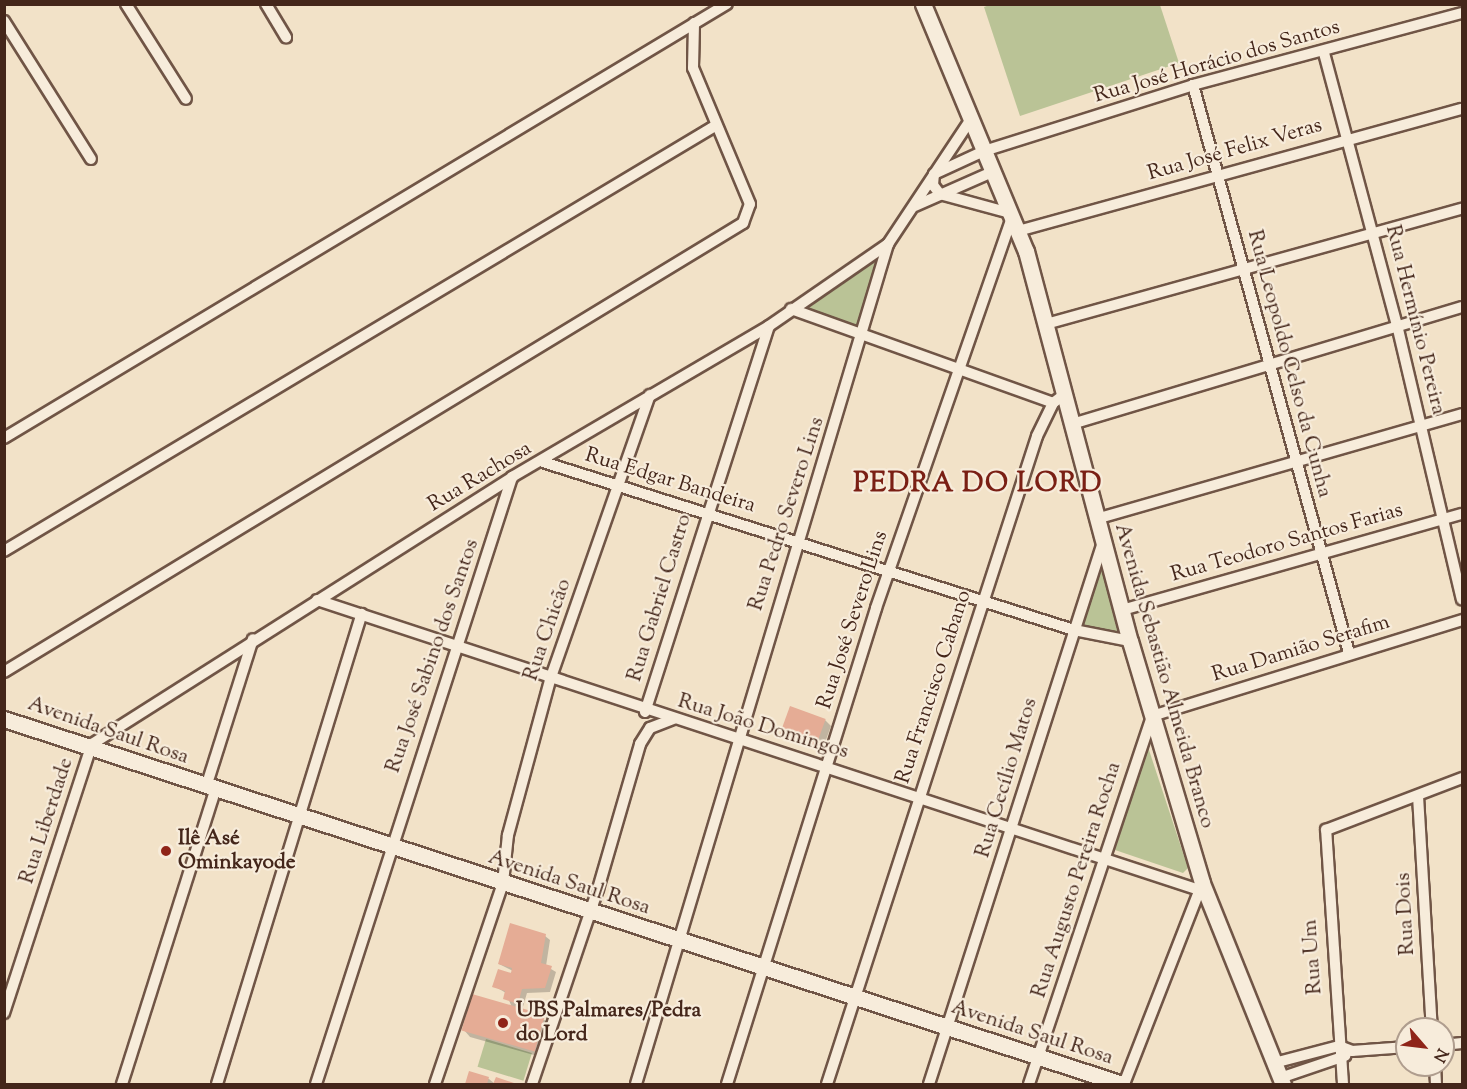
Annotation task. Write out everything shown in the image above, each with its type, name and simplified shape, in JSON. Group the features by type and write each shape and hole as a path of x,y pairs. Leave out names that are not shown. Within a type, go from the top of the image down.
{"street":[{"path":"126,4 186,99"},
{"path":"266,4 286,37"},
{"path":"4,438 726,4"},
{"name":"Avenida Sebastião Almeida Branco","path":"923,4 1014,221 1046,324 1059,399 1072,424 1096,519 1200,886 1282,1081"},
{"name":"Rua José Horácio dos Santos","path":"984,151 1193,85 1324,53 1462,13"},
{"path":"4,21 91,159"},
{"path":"4,672 741,226 750,204 715,126 693,68 694,23"},
{"name":"Rua Hermínio Pereira","path":"1324,53 1397,325 1462,599"},
{"name":"Rua Leopoldo Celso da Cunha","path":"1193,85 1294,460 1349,653"},
{"name":"Rua José Felix Veras","path":"1014,221 1217,176 1462,109"},
{"name":"Rua Pedro Severo Lins","path":"636,1084 682,941 739,736 864,337 888,244 971,119"},
{"path":"4,551 715,126"},
{"path":"984,151 934,174 935,189 1014,221"},
{"path":"915,206 948,194 992,172"},
{"path":"1046,324 1462,209"},
{"name":"Rua José Severo Lins","path":"727,1084 826,765 890,570 959,370 1014,221"},
{"name":"Rua Rachosa","path":"92,744 252,639 512,477 543,462 650,395 769,326 888,244"},
{"path":"1072,424 1462,307"},
{"path":"791,309 959,370 1059,399"},
{"name":"Rua Gabriel Castro","path":"645,712 707,513 769,326"},
{"name":"Rua Chicão","path":"435,1084 503,883 508,835 550,680 650,395"},
{"name":"Rua Francisco Cabano","path":"827,1084 1036,436 1059,399"},
{"path":"1096,519 1294,460 1462,414"},
{"name":"Rua Edgar Bandeira","path":"543,462 799,540 1074,630 1130,641"},
{"name":"Rua José Sabino dos Santos","path":"315,1084 512,477"},
{"name":"Rua Teodoro Santos Farias","path":"1122,610 1322,556 1462,514"},
{"name":"Rua Cecílio Matos","path":"929,1084 1103,542"},
{"name":"Rua João Domingos","path":"317,600 459,645 550,680 645,712 739,736 919,796 1012,830 1200,886"},
{"path":"217,1084 303,817 362,614"},
{"name":"Rua Damião Serafim","path":"1152,716 1349,653 1462,620"},
{"path":"122,1084 211,788 252,639"},
{"name":"Rua Augusto Pereira Rocha","path":"1029,1084 1152,716"},
{"name":"Avenida Saul Rosa","path":"4,719 92,744 211,788 590,913 1123,1084"},
{"path":"532,1084 590,913 640,744 650,728 674,719"},
{"name":"Rua Liberdade","path":"4,1013 92,744"},
{"path":"1418,796 1462,778"},
{"name":"Rua Um","path":"1343,1084 1328,827 1418,796"},
{"name":"Rua Dois","path":"1418,796 1431,1017"},
{"path":"1123,1084 1200,886"},
{"path":"1274,1063 1339,1046 1352,1051 1395,1048"},
{"path":"1282,1081 1341,1058 1352,1051"}],"green space":[{"path":"992,4 1160,5 1179,63 1020,116 984,7"},
{"path":"880,255 861,328 803,308"},
{"path":"1100,563 1118,633 1082,626"},
{"path":"1148,747 1188,868 1183,873 1115,850"},
{"path":"486,1039 532,1053 523,1081 478,1067"}],"building":[{"path":"790,706 826,719 815,747 780,734"},
{"path":"510,923 546,934 541,963 552,966 545,988 522,989 518,1004 503,999 505,991 492,987 498,969 511,973 512,968 498,964"},
{"name":"UBS Palmares/Pedra do Lord","path":"472,994 545,1015 535,1051 462,1031"},
{"path":"469,1071 489,1077 487,1084 465,1084"},
{"path":"496,1077 517,1084 493,1084"}],"place":[{"name":"Ilê Asé Ominkayode","path":"166,851"},
{"name":"UBS Palmares/Pedra do Lord","path":"503,1023"}],"district":[{"name":"PEDRA DO LORD","path":"978,485"}]}
